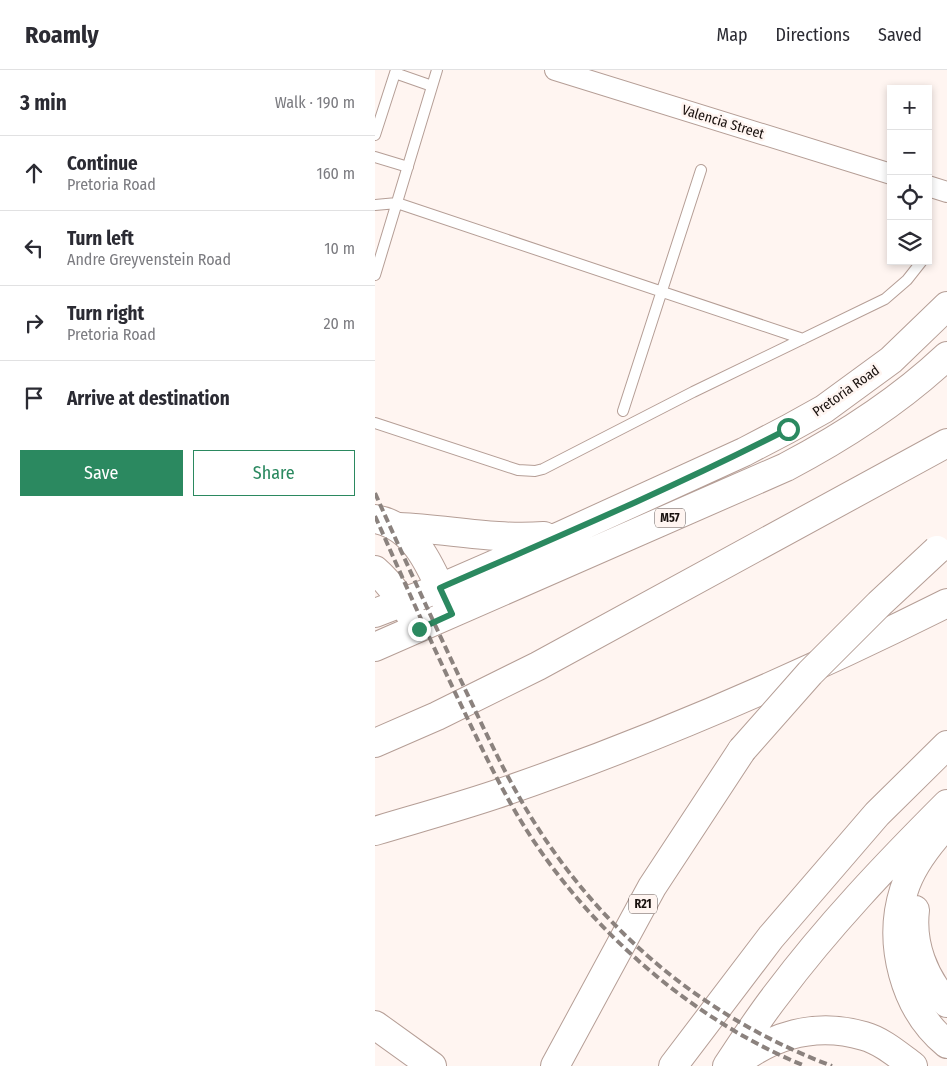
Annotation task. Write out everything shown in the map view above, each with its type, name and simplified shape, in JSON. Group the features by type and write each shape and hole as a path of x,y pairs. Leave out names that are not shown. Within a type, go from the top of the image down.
{"main road":[{"name":"Pretoria Road","path":"375,613 440,588 563,535 744,452 824,409 891,360 947,306"},
{"name":"M57","path":"375,647 786,467 832,443 868,420 904,394 947,356"},
{"path":"375,743 437,716 538,666 947,443"},
{"path":"387,523 505,538 563,535"},
{"path":"387,523 419,548 452,614"},
{"name":"R21","path":"555,1066 652,887 742,750 810,673 879,604 942,546"},
{"path":"375,570 389,583 419,629"},
{"path":"375,831 494,795 629,745 767,688 947,603"},
{"path":"673,1066 771,937 877,814 947,745"},
{"path":"727,1066 776,994 834,924 906,845 947,804"},
{"path":"947,823 928,845 909,878 903,892 898,936 899,958 913,1002 927,1023 947,1044"},
{"path":"947,842 927,870 921,886 917,900 915,930 921,959 926,972 939,994 947,1003"},
{"path":"375,1025 432,1066"},
{"path":"733,1066 751,1052 775,1040 805,1032 834,1031 865,1036 891,1049 913,1066"},
{"path":"375,1038 404,1045"},
{"path":"543,1066 561,1044 570,1039"}],"street":[{"name":"Valencia Street","path":"555,70 887,173"},
{"path":"932,187 947,192"}],"lane":[{"path":"375,274 379,250 397,203 437,70"},
{"path":"375,135 395,72 432,86"},
{"path":"375,157 408,167"},
{"path":"623,411 701,170"},
{"path":"375,205 397,203 803,340"},
{"path":"375,423 518,470 535,471 552,465 693,392 885,299 907,280 919,265"}],"railway":[{"path":"375,493 497,756 524,806 562,863 593,901 663,969 702,998 743,1024 786,1047 832,1066"},
{"path":"375,516 440,661 492,769 524,826 550,864 579,901 612,936 647,968 723,1024 763,1047 805,1066"}],"route":[{"path":"419,629 452,614 440,588 563,535 744,452 788,429"}]}
